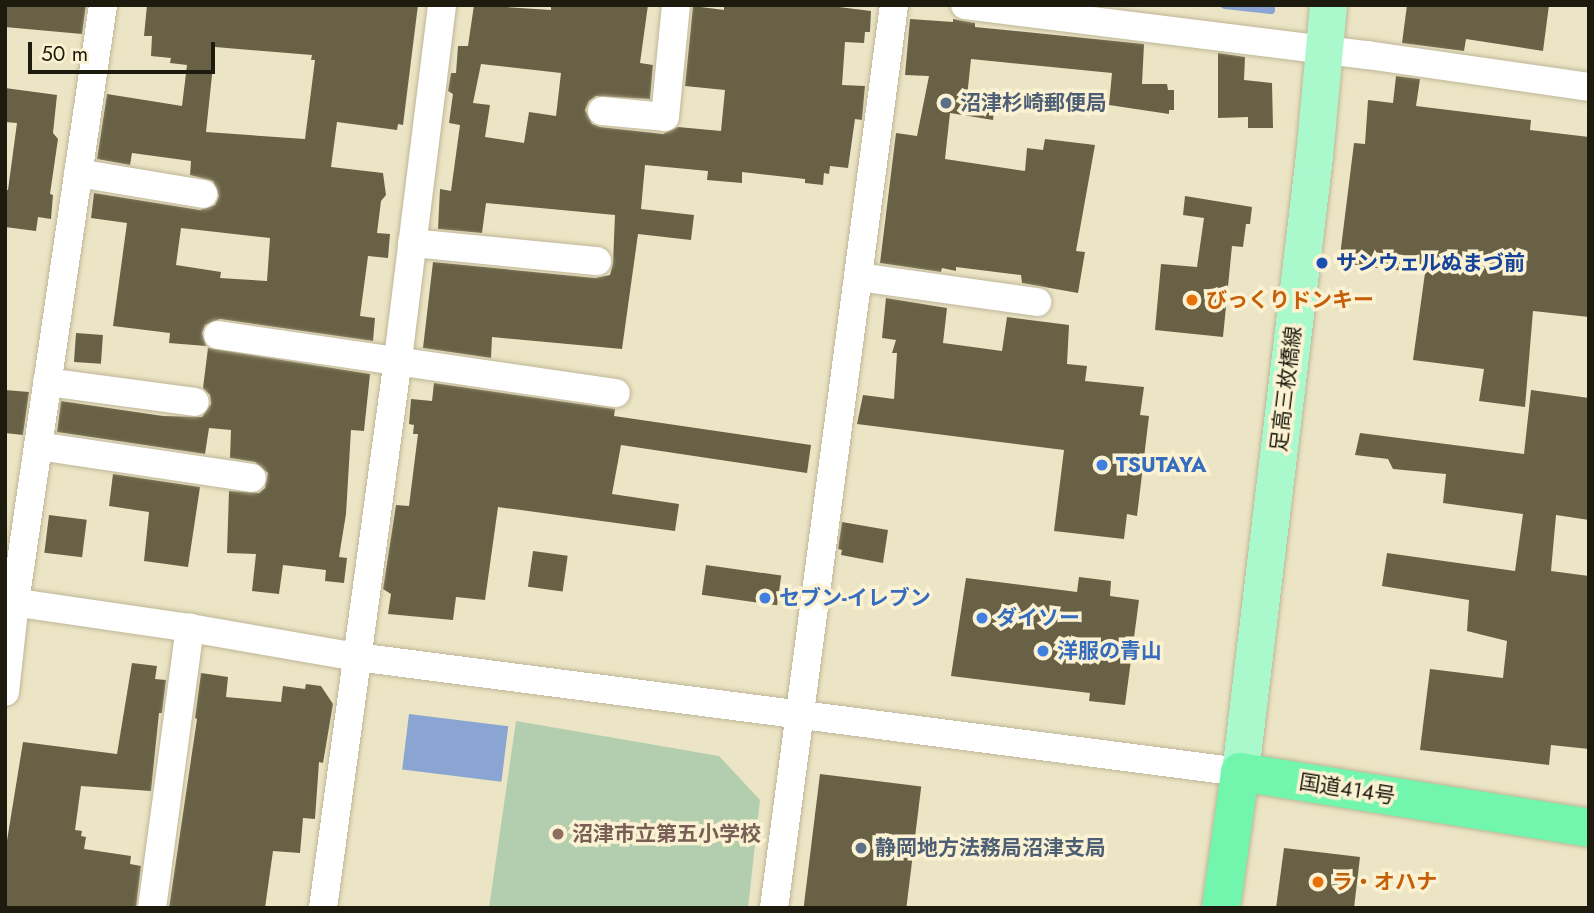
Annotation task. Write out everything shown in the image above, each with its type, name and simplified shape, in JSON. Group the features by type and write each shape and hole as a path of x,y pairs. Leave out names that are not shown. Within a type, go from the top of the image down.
{"highway":[{"name":"国道414号","path":"1240,772 1589,828"},
{"path":"1222,908 1240,772"}],"main road":[{"name":"足高三枚橋線","path":"1240,772 1313,169 1328,5"}],"street":[{"path":"5,692 10,602 47,382 103,5"},
{"path":"323,908 398,359 442,5"},
{"path":"602,111 665,117 676,5"},
{"path":"774,908 894,5"},
{"path":"965,5 1324,50 1589,87"},
{"path":"78,173 203,194"},
{"path":"412,243 597,261"},
{"path":"859,277 1037,302"},
{"path":"218,335 398,359 616,393"},
{"path":"47,382 195,402"},
{"path":"37,446 252,478"},
{"path":"10,602 190,628 357,657 1240,772"},
{"path":"152,908 190,628"}],"green space":[{"path":"516,721 719,756 760,800 748,908 489,908"}],"water":[{"path":"409,714 508,726 501,782 402,770"}],"building":[{"path":"5,5 86,5 82,34 5,27"},
{"path":"147,5 418,5 403,125 398,124 397,130 337,122 331,167 383,173 386,195 381,201 377,233 390,234 388,258 368,256 360,316 375,318 373,341 220,319 205,325 202,333 206,346 169,343 170,333 113,326 127,223 91,218 94,193 200,210 215,205 219,196 213,181 190,175 191,161 132,153 130,165 97,159 107,94 182,106 187,65 170,63 171,58 151,56 152,36 144,36","holes":["215,47 312,55 311,60 315,60 305,139 206,132","181,228 270,238 267,281 220,278 221,272 176,265"]},
{"path":"474,5 551,10 551,5 648,5 640,63 653,65 650,99 596,96 589,101 585,110 592,124 663,134 678,127 721,131 725,90 685,86 693,6 724,10 724,5 823,5 871,11 870,32 865,32 864,43 845,42 842,85 865,86 862,120 855,119 848,168 830,166 829,174 824,173 823,185 805,183 805,179 742,172 742,183 707,180 708,171 645,165 641,209 694,215 691,240 638,234 622,349 492,337 491,358 423,348 433,262 595,278 610,275 613,263 615,215 486,203 482,233 438,229 440,189 451,191 460,125 449,123 453,94 448,91 451,73 456,73 458,46 468,46","holes":["481,64 561,73 556,116 529,112 524,143 485,137 490,105 473,103"]},
{"path":"1407,5 1549,5 1543,51 1466,39 1464,51 1402,43"},
{"path":"910,19 953,22 953,19 975,23 975,27 1144,44 1142,84 1167,84 1168,90 1174,90 1174,110 1169,110 1169,114 1109,105 1112,73 971,59 967,97 995,101 993,120 950,113 945,159 1025,171 1027,148 1043,150 1045,139 1095,145 1076,251 1085,252 1078,293 1022,283 1021,275 956,267 956,271 942,268 941,272 880,263 896,133 917,136 929,76 905,75"},
{"path":"1218,53 1245,57 1244,80 1272,83 1273,128 1248,128 1248,117 1218,118"},
{"path":"1396,76 1420,79 1416,106 1531,120 1530,130 1589,137 1589,317 1533,311 1525,407 1479,401 1484,369 1413,360 1425,273 1339,264 1354,143 1365,144 1368,100 1393,103"},
{"path":"5,88 57,95 53,133 58,139 50,194 53,195 51,219 38,217 36,231 5,227 5,190 8,190 17,123 5,122"},
{"path":"1185,196 1252,207 1250,224 1246,224 1243,247 1232,246 1223,337 1155,330 1161,264 1197,267 1204,218 1183,215"},
{"path":"886,298 947,308 943,343 1002,351 1007,317 1069,325 1067,364 1087,366 1085,381 1144,387 1140,415 1149,416 1137,516 1127,514 1124,539 1054,531 1064,450 857,424 863,395 894,399 897,353 892,353 896,340 882,338"},
{"path":"76,333 103,335 101,364 74,362"},
{"path":"208,348 370,374 364,431 351,430 346,514 339,557 347,558 344,583 325,581 326,570 283,565 279,594 252,591 256,554 227,553 229,491 259,493 265,488 268,473 255,462 230,458 231,430 209,428 205,454 57,432 61,401 163,416 202,417 211,404 210,395 203,388"},
{"path":"434,383 615,409 614,416 811,445 807,473 621,445 612,494 679,504 675,531 498,507 485,600 456,597 453,620 388,614 391,594 383,589 396,505 409,506 418,434 413,434 414,425 409,424 411,399 432,401"},
{"path":"5,390 29,392 23,435 5,433"},
{"path":"1531,390 1589,398 1589,520 1556,515 1551,571 1589,576 1589,749 1551,745 1549,765 1420,750 1430,669 1503,678 1507,641 1467,631 1469,600 1382,586 1387,553 1515,571 1523,514 1443,503 1446,474 1393,469 1388,459 1355,455 1360,433 1524,454"},
{"path":"113,474 200,487 188,567 144,561 149,512 109,506"},
{"path":"49,515 87,520 82,557 44,553"},
{"path":"842,522 888,530 883,563 841,555 842,550 838,549"},
{"path":"533,551 568,556 563,592 528,587"},
{"path":"706,565 781,576 777,605 702,595"},
{"name":"洋服の青山","path":"1079,577 1111,581 1110,596 1139,600 1125,705 1089,701 1090,693 951,676 966,578 1077,592"},
{"path":"132,663 157,666 155,679 166,680 162,713 159,713 151,791 81,786 75,830 82,831 81,836 86,837 84,849 131,856 130,864 141,866 136,908 5,908 5,853 23,742 117,754"},
{"path":"201,673 228,677 226,697 281,702 283,686 305,689 306,684 321,686 333,704 323,763 319,762 315,819 303,818 300,853 273,851 265,908 169,908 197,719"},
{"name":"静岡地方法務局沼津支局","path":"820,774 921,786 906,908 804,908"},
{"name":"ラ・オハナ","path":"1284,848 1360,857 1354,908 1276,908"}],"waterway":[{"path":"1225,5 1271,10 1271,5"}],"place":[{"name":"沼津杉崎郵便局","path":"946,103"},
{"name":"サンウェルぬまづ前","path":"1322,263"},
{"name":"びっくりドンキー","path":"1192,300"},
{"name":"TSUTAYA","path":"1102,465"},
{"name":"セブン-イレブン","path":"765,598"},
{"name":"ダイソー","path":"982,618"},
{"name":"洋服の青山","path":"1043,651"},
{"name":"沼津市立第五小学校","path":"558,834"},
{"name":"静岡地方法務局沼津支局","path":"861,848"},
{"name":"ラ・オハナ","path":"1318,882"}]}
